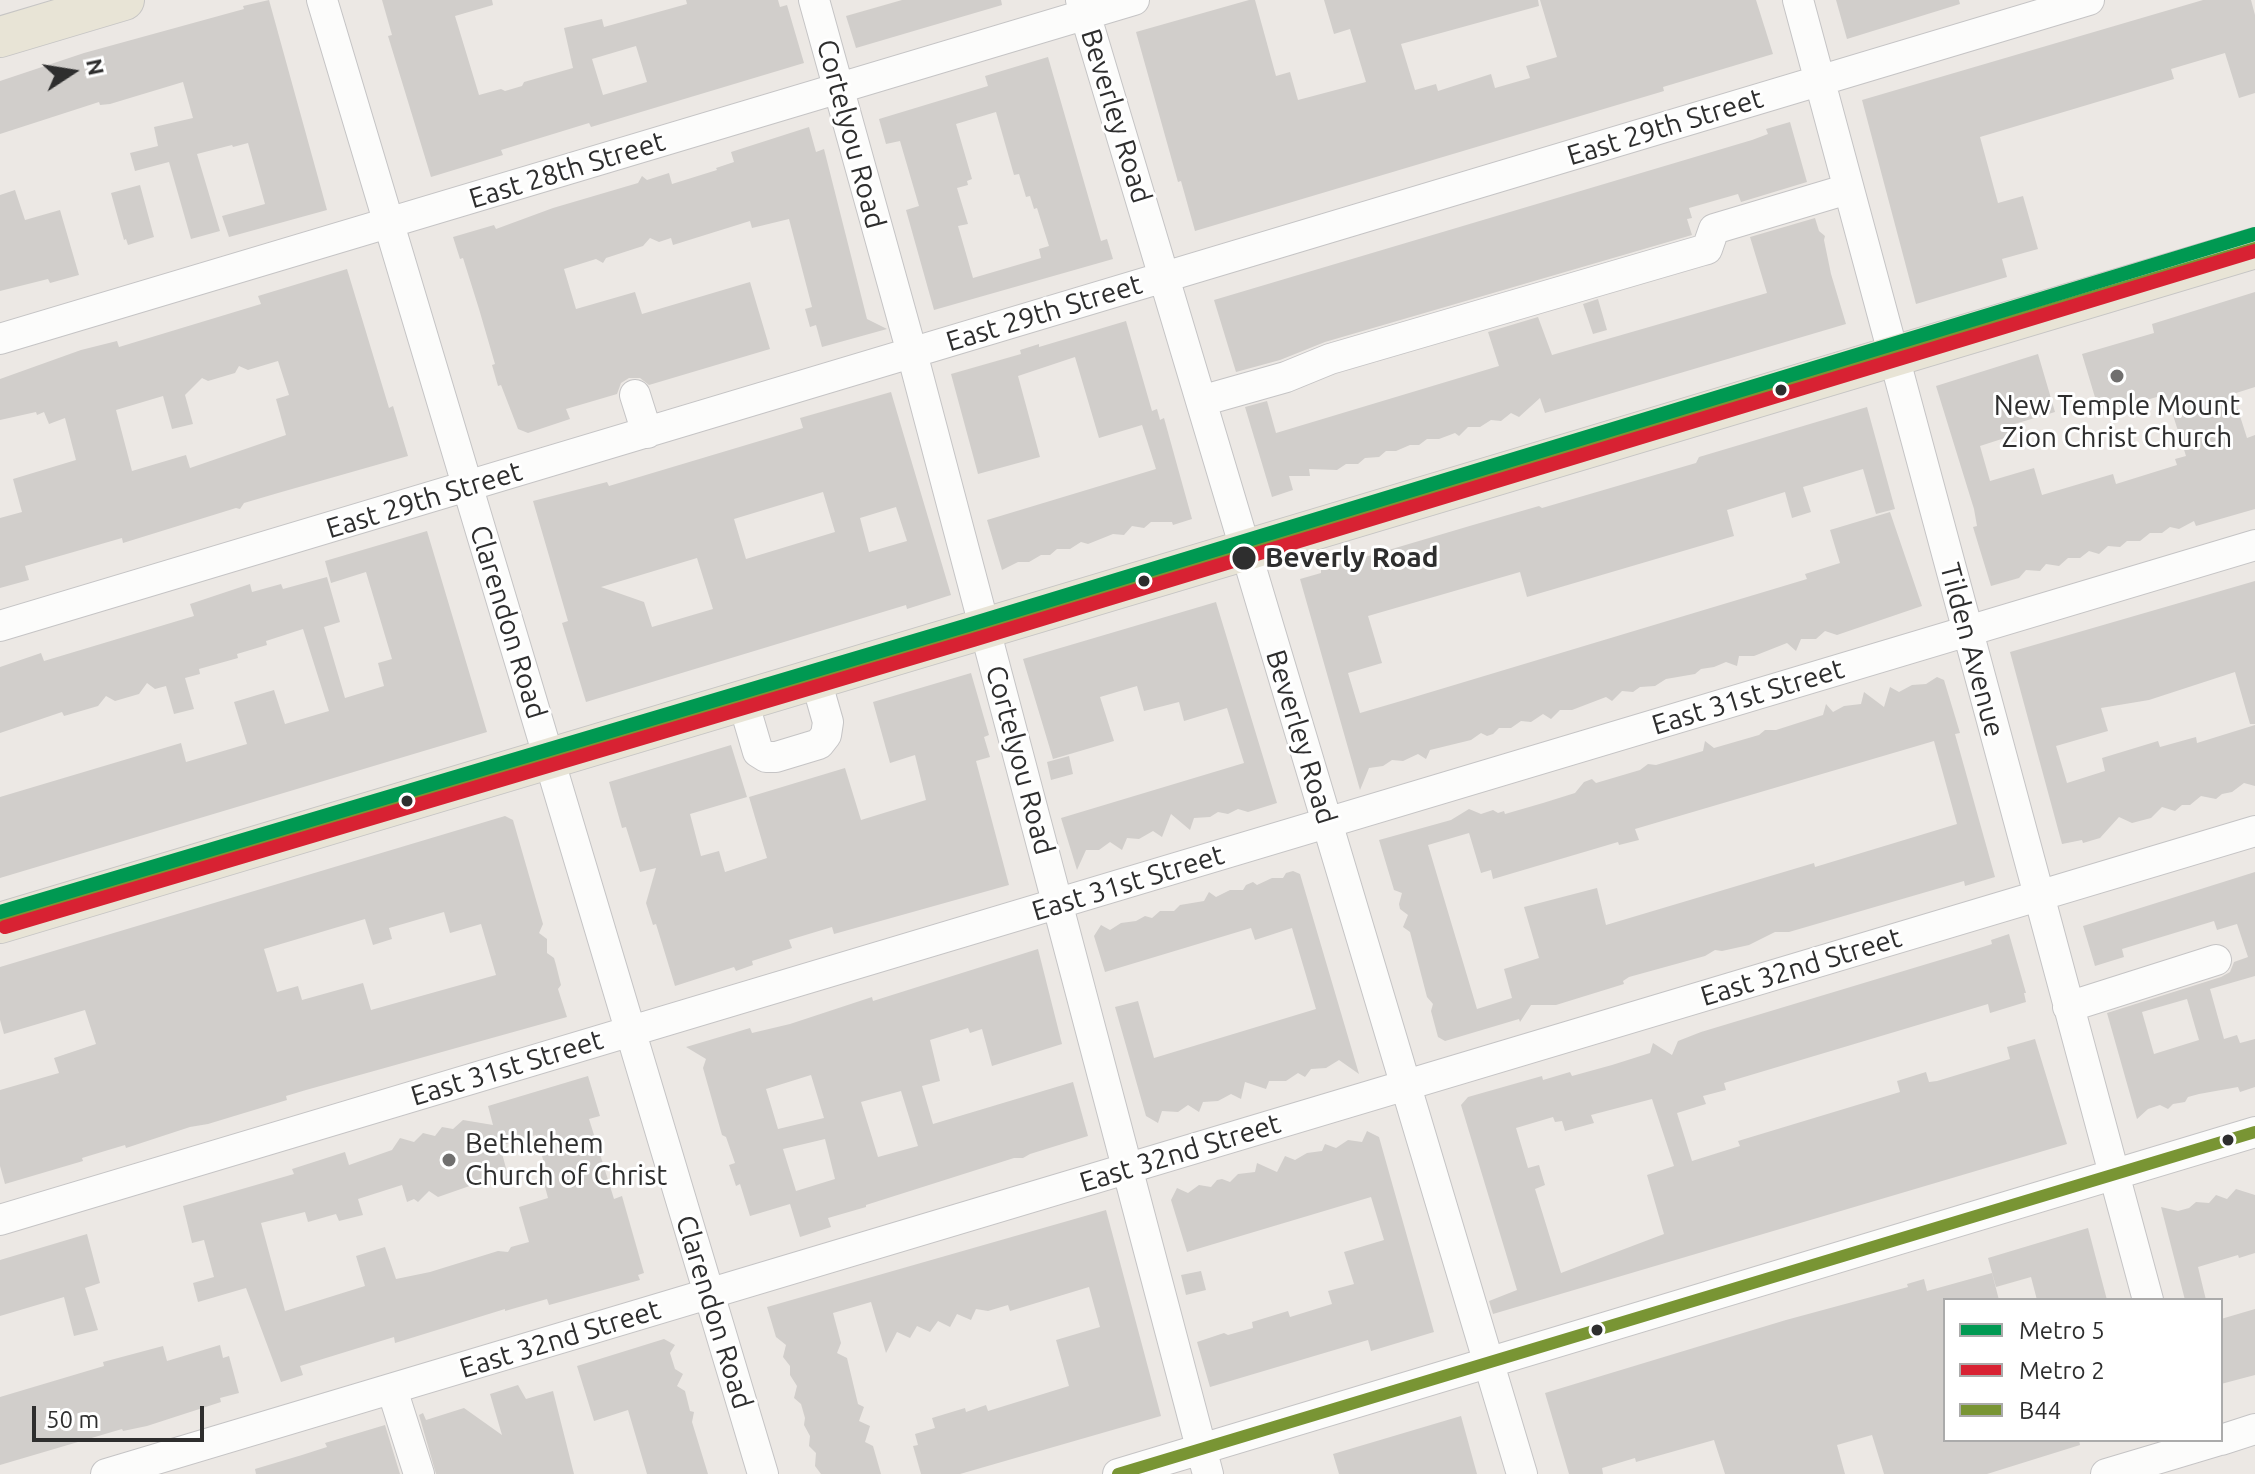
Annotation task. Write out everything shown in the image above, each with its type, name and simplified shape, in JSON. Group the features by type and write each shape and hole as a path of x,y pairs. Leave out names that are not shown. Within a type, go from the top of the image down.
{"main road":[{"path":"0,37 124,0"},
{"path":"0,923 2255,248"}],"street":[{"name":"Clarendon Road","path":"322,0 763,1474"},
{"name":"Cortelyou Road","path":"814,0 912,353 1205,1462"},
{"name":"East 28th Street","path":"0,339 837,89 1083,7 1134,0"},
{"name":"Tilden Avenue","path":"1798,0 2147,1298"},
{"name":"East 29th Street","path":"0,626 2089,0"},
{"name":"Beverley Road","path":"1083,7 1522,1474"},
{"path":"1201,401 1286,377 1330,359 1707,249 1714,229 1848,189"},
{"path":"635,395 647,433"},
{"name":"East 31st Street","path":"0,1220 2255,545"},
{"path":"743,701 758,752 766,757 776,757 819,744 826,735 828,722 816,680"},
{"name":"East 32nd Street","path":"106,1474 2255,831"},
{"path":"2068,1007 2216,960"},
{"path":"1118,1474 1205,1462 1489,1363 2255,1132"},
{"path":"392,1389 419,1474"},
{"path":"2223,1439 2255,1429"},
{"path":"2106,1474 2190,1454 2216,1442"}],"building":[{"path":"269,0 327,210 229,237 222,216 265,204 248,143 232,145 197,154 220,231 191,239 169,162 135,171 130,153 158,146 154,127 193,118 183,82 110,104 100,105 99,102 0,134 0,81 84,53"},
{"path":"382,0 492,0 493,5 455,16 479,95 501,89 505,91 522,86 524,82 573,68 564,28 602,19 604,27 687,4 686,0 778,0 780,7 787,5 804,63 591,127 589,123 501,150 503,155 431,177 388,36 392,35","holes":["636,46 647,82 603,95 592,59"]},
{"path":"902,0 1001,0 1002,5 856,48 846,16"},
{"path":"1255,0 1276,76 1290,72 1298,100 1366,82 1350,29 1334,34 1324,0 1538,0 1539,6 1401,44 1415,90 1436,84 1438,91 1491,74 1495,88 1530,78 1526,66 1557,57 1540,0 1756,0 1773,54 1663,87 1664,91 1195,231 1136,32"},
{"path":"1836,0 1959,0 1960,4 1847,39"},
{"path":"2203,0 2251,0 2255,15 2255,93 2239,98 2225,53 2171,69 2174,79 1980,137 1998,203 2023,196 2038,249 2002,259 2007,277 1916,304 1862,100"},
{"path":"1048,57 1101,241 1107,239 1113,259 934,310 906,210 919,206 900,141 886,144 879,119 988,86 985,76","holes":["996,112 1014,175 1019,174 1026,197 1030,196 1034,209 1037,208 1049,246 1039,249 1041,258 973,278 958,226 968,224 957,188 968,185 967,181 972,179 956,124"]},
{"path":"1790,122 1807,182 1741,202 1738,194 1689,208 1692,218 1687,219 1692,235 1325,342 1280,360 1236,372 1214,300 1752,140 1768,134 1766,129"},
{"path":"809,127 816,152 824,149 867,319 887,329 822,347 816,325 810,327 805,309 812,307 789,219 752,228 750,221 673,245 671,238 659,242 650,238 643,246 606,258 603,263 596,259 564,269 576,309 635,292 642,314 750,282 770,349 649,385 640,378 629,378 621,383 617,394 566,409 570,419 528,433 518,429 501,385 498,386 479,309 453,237 494,225 496,229 553,208 638,183 642,176 647,180 669,173 672,184 734,162 731,152"},
{"path":"140,185 154,237 128,245 111,193"},
{"path":"15,190 25,220 60,210 79,275 0,291 0,195"},
{"path":"1815,218 1819,231 1825,236 1831,274 1846,324 1545,413 1540,398 1519,417 1511,413 1501,421 1491,420 1480,427 1468,427 1459,436 1455,433 1439,439 1427,439 1419,445 1386,451 1379,457 1365,458 1358,464 1346,464 1337,470 1309,469 1310,476 1289,476 1293,490 1272,497 1245,407 1267,401 1276,433 1499,366 1488,332 1538,317 1552,355 1767,293 1750,237"},
{"path":"347,269 389,408 393,406 408,456 244,503 240,509 123,543 122,538 25,566 29,580 0,588 0,518 22,512 13,479 76,460 65,418 49,424 44,412 37,415 36,412 0,420 0,379 81,350 117,341 119,347 261,304 258,296","holes":["278,361 289,395 276,399 286,435 190,468 186,455 132,471 116,410 163,396 172,429 193,424 185,395 202,378 208,381 235,373 239,366 248,370"]},
{"path":"2255,292 2255,387 2233,394 2247,438 2255,435 2255,509 2196,526 2194,521 2179,529 2170,527 2162,533 2150,533 2140,541 2127,541 2120,547 2108,546 2099,554 2089,551 2080,558 2068,558 2059,566 2046,564 2040,571 2026,570 2019,578 1991,586 1973,527 1977,526 1974,509 1936,386 2038,354 2055,412 2011,425 2014,435 1980,446 1990,481 2034,468 2042,495 2113,474 2116,484 2177,465 2175,459 2186,456 2172,412 2166,414 2160,396 2100,414 2082,354 2154,333 2152,324"},
{"path":"1598,299 1607,330 1593,334 1583,304"},
{"path":"1126,321 1152,411 1157,409 1160,420 1164,418 1192,519 1173,525 1172,522 1151,522 1144,528 1132,526 1124,535 1113,534 1088,544 1081,542 1070,549 1057,549 1050,555 1018,562 1002,570 987,520 1156,469 1142,425 1099,438 1075,357 1018,376 1040,457 978,474 951,374 1021,354 1020,350 1039,344 1039,347"},
{"path":"891,392 951,595 907,609 906,605 586,702 562,623 568,621 533,501 607,482 609,486 803,428 800,418","holes":["823,492 835,532 746,559 734,519","896,507 907,541 869,552 860,518","697,558 713,609 652,627 644,602 601,587"]},
{"path":"1867,407 1895,509 1876,514 1863,469 1803,487 1811,512 1792,518 1785,492 1727,510 1734,536 1527,597 1520,572 1368,616 1382,663 1348,673 1360,713 1401,701 1807,579 1805,574 1840,563 1830,530 1890,512 1922,606 1837,635 1825,631 1816,639 1801,639 1796,651 1787,643 1754,656 1739,656 1737,666 1726,662 1701,669 1695,674 1666,679 1655,686 1640,687 1633,692 1622,691 1612,701 1606,697 1572,710 1560,710 1551,719 1543,714 1531,722 1521,721 1511,728 1499,728 1487,736 1481,733 1471,740 1430,750 1426,759 1418,754 1403,761 1392,760 1383,766 1369,768 1360,790 1300,579 1473,525 1696,463 1699,457"},
{"path":"427,531 487,732 0,878 0,797 181,743 186,762 247,744 234,702 274,690 285,724 329,711 303,629 266,641 267,645 237,654 238,658 199,669 200,674 185,678 194,709 174,714 166,686 155,689 147,683 139,694 115,701 106,696 98,706 64,716 62,712 0,733 0,667 41,653 44,661 194,616 190,604 250,584 252,592 281,584 283,589 327,577 340,622 324,627 345,698 384,686 378,663 392,659 366,572 331,583 325,561"},
{"path":"2255,581 2255,724 2250,724 2235,672 2149,700 2101,708 2108,731 2056,746 2067,783 2105,771 2102,758 2158,741 2160,747 2196,737 2197,743 2255,725 2255,786 2244,783 2216,799 2201,796 2175,811 2162,807 2151,818 2132,823 2119,817 2100,838 2062,844 2010,652"},
{"path":"1216,602 1277,803 1248,812 1238,809 1228,814 1218,812 1210,817 1194,818 1190,830 1171,814 1162,837 1153,831 1139,839 1127,838 1122,850 1110,842 1099,850 1086,850 1077,870 1061,818 1244,763 1227,708 1184,721 1179,702 1144,711 1137,686 1100,697 1114,741 1053,759 1023,659"},
{"path":"971,673 989,735 984,737 990,757 976,761 1009,885 834,934 832,927 789,940 792,948 752,961 753,965 736,971 734,967 675,986 656,924 653,925 646,903 656,868 640,872 626,827 622,828 609,782 731,745 747,797 690,814 701,856 719,851 725,872 767,858 749,797 845,768 861,820 926,800 915,755 890,763 873,702"},
{"path":"1937,677 1944,680 1960,733 1955,734 1995,877 1965,886 1964,881 1789,932 1775,932 1749,945 1715,950 1705,956 1629,977 1623,981 1624,984 1556,1005 1531,1005 1520,1022 1519,1019 1445,1041 1438,1037 1431,1011 1433,1004 1427,997 1410,932 1403,927 1408,915 1400,909 1402,893 1394,890 1379,840 1451,820 1469,809 1481,814 1493,810 1498,813 1504,811 1505,814 1543,803 1575,793 1584,782 1592,779 1596,783 1640,770 1648,764 1656,765 1703,751 1705,741 1714,748 1759,735 1765,730 1776,730 1823,715 1826,704 1833,712 1844,706 1861,704 1864,692 1884,707 1890,687 1899,692 1912,685 1926,684","holes":["1934,741 1957,824 1606,925 1597,888 1524,907 1539,958 1504,969 1512,998 1477,1009 1428,845 1469,833 1481,873 1491,870 1493,879 1618,842 1619,845 1639,840 1635,829"]},
{"path":"1069,756 1073,774 1051,780 1047,762"},
{"path":"505,816 513,820 543,924 539,933 547,939 547,953 554,958 561,985 558,989 567,1017 306,1090 286,1096 287,1100 126,1148 125,1145 5,1184 0,1166 0,1090 59,1073 54,1058 96,1044 85,1010 4,1034 0,1020 0,967","holes":["444,912 450,933 481,924 496,975 371,1010 363,983 302,1000 298,986 277,992 264,949 365,919 373,945 392,939 389,928"]},
{"path":"1293,871 1300,874 1359,1074 1339,1060 1326,1068 1311,1069 1305,1077 1298,1073 1286,1081 1269,1081 1266,1089 1245,1082 1241,1099 1231,1094 1218,1101 1203,1102 1199,1112 1188,1105 1178,1112 1162,1111 1158,1123 1146,1116 1115,1007 1138,1001 1154,1058 1316,1009 1292,928 1255,940 1251,928 1105,972 1094,936 1101,925 1110,930 1121,923 1145,916 1152,918 1160,911 1174,911 1180,905 1204,901 1209,892 1216,897 1230,890 1243,890 1253,882 1257,885 1272,878 1283,878"},
{"path":"2255,872 2255,976 2210,989 2224,1039 2237,1035 2240,1043 2255,1039 2255,1087 2240,1092 2238,1087 2199,1094 2168,1109 2160,1105 2148,1109 2137,1119 2107,1013 2230,972 2234,962 2248,957 2237,924 2217,930 2214,921 2122,949 2124,957 2095,966 2083,926","holes":["2187,999 2199,1040 2154,1054 2142,1012"]},
{"path":"2009,934 2026,1002 1990,1013 1988,1004 1724,1083 1726,1090 1703,1096 1706,1104 1677,1113 1692,1161 1740,1146 1738,1141 1900,1092 1897,1081 1926,1072 1929,1082 1937,1081 2010,1059 2007,1047 2035,1039 2067,1144 1493,1314 1489,1301 1517,1290 1461,1105 1468,1097 1542,1076 1543,1080 1570,1072 1572,1076 1612,1065 1650,1053 1653,1043 1672,1055 1678,1041 1701,1032 1970,951 1992,944 1991,940","holes":["1652,1099 1674,1166 1647,1175 1664,1234 1561,1273 1535,1189 1545,1185 1539,1165 1528,1168 1516,1128 1553,1117 1555,1122 1562,1121 1565,1131 1594,1123 1591,1115"]},
{"path":"1038,949 1062,1044 992,1066 982,1029 970,1033 968,1028 930,1040 940,1081 922,1086 933,1124 1073,1082 1088,1136 828,1218 831,1227 800,1237 790,1204 750,1216 740,1184 736,1186 729,1165 735,1163 726,1137 722,1135 703,1068 706,1059 686,1047 750,1028 752,1033 790,1024 872,997 873,1001","holes":["811,1075 824,1118 778,1129 766,1089","901,1091 918,1146 878,1157 861,1102","825,1139 835,1179 796,1191 783,1149"]},
{"path":"588,1076 600,1116 589,1119 614,1199 622,1196 644,1273 638,1275 640,1280 549,1305 547,1299 505,1309 395,1343 394,1337 300,1366 303,1375 281,1382 246,1288 198,1302 193,1283 214,1277 204,1240 192,1243 183,1206 294,1174 292,1169 345,1152 349,1165 392,1150 400,1138 414,1142 423,1133 435,1136 442,1127 453,1129 463,1120 493,1125 488,1106","holes":["536,1135 546,1170 541,1172 548,1198 519,1207 529,1242 511,1247 508,1252 498,1251 396,1279 385,1247 356,1256 365,1286 285,1311 261,1223 305,1212 308,1222 336,1214 339,1221 363,1215 358,1199 402,1185 407,1202 414,1199 418,1202 429,1191 438,1197 484,1181 490,1172 510,1183 500,1146"]},
{"path":"1367,1131 1379,1137 1434,1332 1371,1351 1368,1340 1210,1387 1197,1342 1253,1328 1252,1322 1288,1311 1290,1317 1332,1304 1328,1291 1354,1284 1344,1252 1384,1240 1371,1197 1187,1252 1171,1200 1177,1188 1188,1193 1199,1185 1211,1187 1217,1180 1230,1182 1238,1174 1255,1172 1257,1163 1277,1172 1285,1156 1295,1160 1307,1153 1322,1151 1325,1144 1336,1148 1348,1140 1362,1142"},
{"path":"2236,1189 2255,1195 2255,1253 2198,1267 2206,1298 2184,1298 2161,1207 2178,1211 2196,1202 2209,1203 2216,1195 2227,1199"},
{"path":"1106,1210 1161,1416 960,1474 921,1474 913,1446 918,1445 915,1434 935,1428 932,1418 986,1405 988,1411 1069,1386 1056,1340 1100,1327 1089,1287 1010,1311 1008,1305 988,1311 976,1309 971,1320 957,1314 950,1327 938,1321 930,1332 917,1326 910,1338 897,1332 886,1353 871,1302 833,1313 841,1343 837,1353 847,1358 858,1404 864,1407 859,1421 870,1426 865,1442 873,1446 881,1474 821,1474 815,1466 816,1453 809,1446 810,1436 804,1425 801,1404 794,1398 797,1386 783,1357 786,1345 776,1337 767,1307"},
{"path":"2088,1228 2106,1298 2036,1298 2031,1277 1996,1287 1988,1258"},
{"path":"87,1234 100,1283 85,1288 98,1330 74,1336 64,1297 0,1316 0,1260"},
{"path":"1201,1271 1206,1290 1186,1295 1181,1275"},
{"path":"1992,1273 1998,1298 1943,1298 1943,1442 2079,1442 2080,1445 1987,1474 1884,1474 1872,1435 1837,1445 1845,1474 1725,1474 1714,1440 1636,1462 1635,1458 1602,1468 1603,1474 1569,1474 1545,1393 1786,1320 1908,1287 1907,1284 1924,1279 1927,1291"},
{"path":"2255,1309 2255,1375 2223,1383 2223,1318"},
{"path":"664,1339 675,1345 670,1353 675,1369 683,1374 677,1386 685,1391 690,1411 694,1412 692,1422 708,1474 647,1474 628,1410 594,1421 577,1366"},
{"path":"220,1345 223,1358 229,1356 239,1393 147,1426 122,1429 0,1465 0,1397 104,1366 103,1362 163,1346 167,1361"},
{"path":"518,1385 526,1399 553,1391 574,1474 436,1474 419,1415 423,1413 426,1420 464,1408 502,1435 490,1394"},
{"path":"1461,1416 1477,1474 1339,1474 1333,1454"},
{"path":"385,1425 400,1474 256,1474 255,1469"}],"metro line":[{"name":"5","path":"0,912 968,625 2255,234"},
{"name":"2","path":"5,927 973,640 2255,251"}],"transit line":[{"name":"B44","path":"0,923 2255,248"},
{"name":"B44","path":"1118,1474 2255,1132"}],"place":[{"name":"New Temple Mount Zion Christ Church","path":"2117,376"},
{"name":"Beverly Road","path":"1244,558"},
{"name":"Bethlehem Church of Christ","path":"449,1160"}]}
